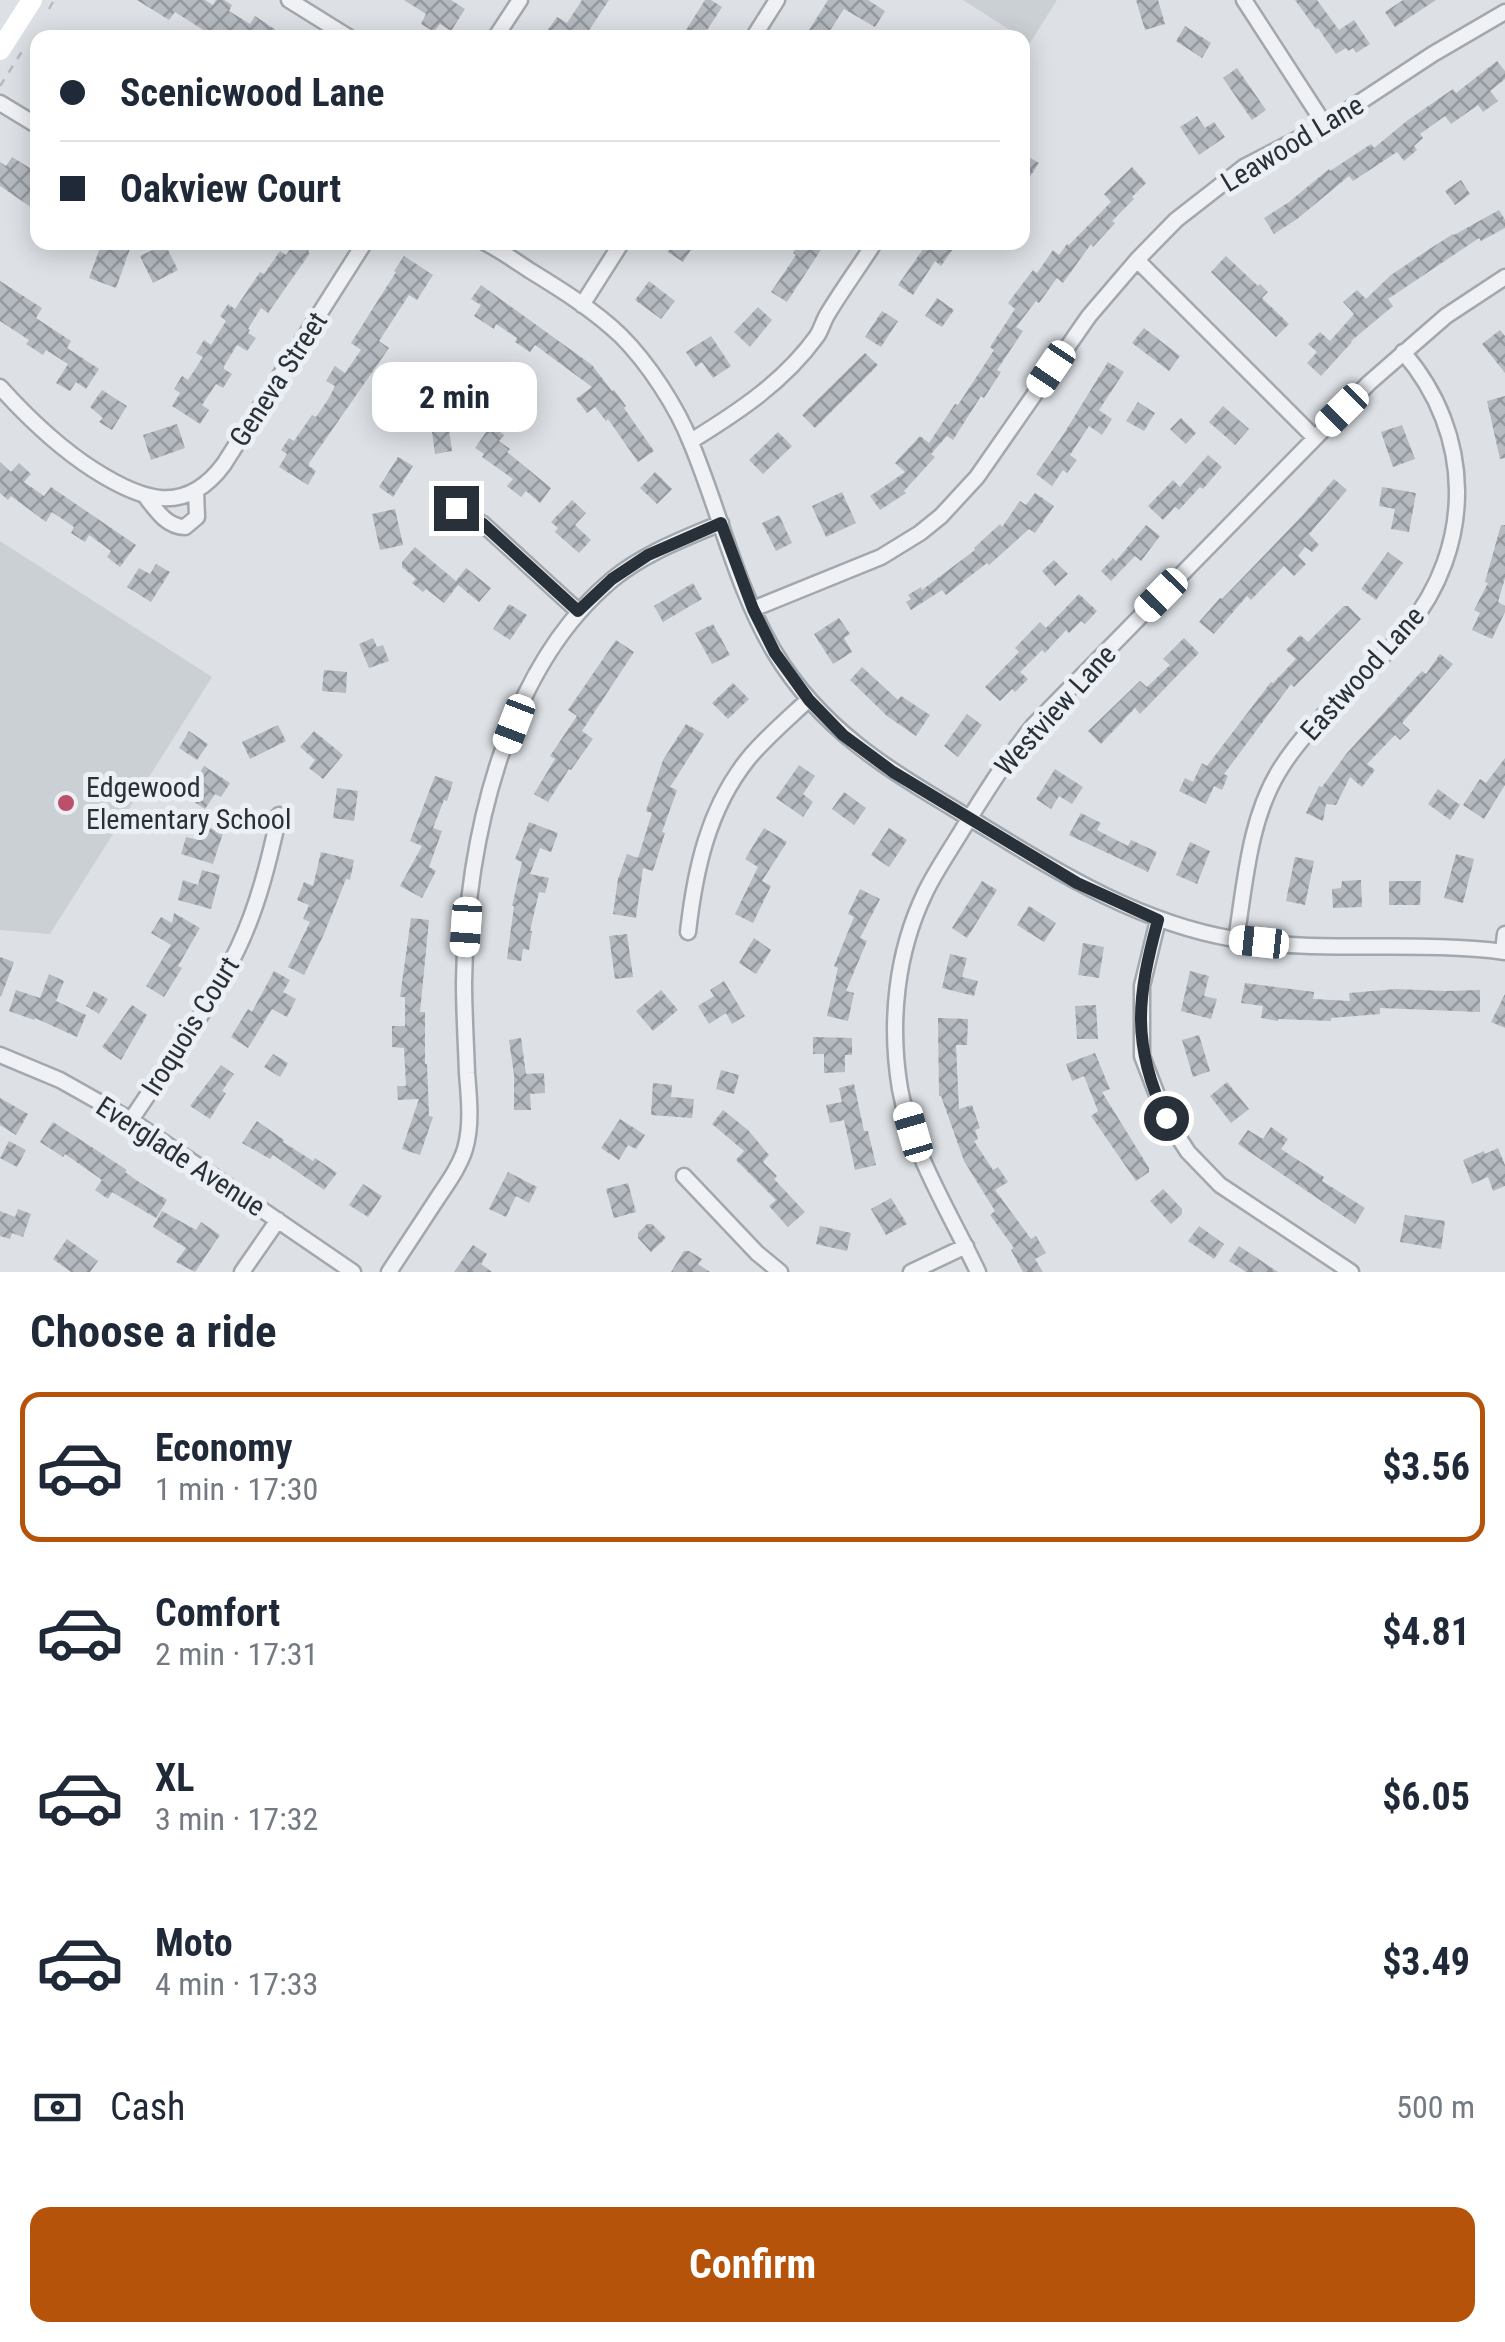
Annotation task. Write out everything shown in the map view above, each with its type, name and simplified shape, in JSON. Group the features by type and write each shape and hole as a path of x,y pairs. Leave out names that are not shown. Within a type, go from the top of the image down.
{"street":[{"path":"0,50 32,0"},
{"path":"289,0 337,30"},
{"path":"500,30 520,0"},
{"path":"758,30 777,0"},
{"path":"1244,0 1325,125"},
{"name":"Leawood Lane","path":"753,609 881,557 920,533 977,477 1071,339 1176,220 1244,167 1325,125 1505,12"},
{"path":"0,103 30,121"},
{"name":"Geneva Street","path":"146,497 176,498 206,485 224,464 360,250"},
{"path":"496,250 582,305 621,336 645,366 691,441 753,609 775,653 809,700 856,746 1077,883 1158,920 1236,940 1304,946 1450,947 1504,952 1505,934"},
{"path":"582,305 617,250"},
{"path":"691,441 754,400 788,370 819,333 870,250"},
{"path":"1137,260 1315,438"},
{"name":"Westview Lane","path":"978,1272 913,1132 900,1090 896,1041 899,979 913,922 936,872 994,777 1033,726 1404,352 1446,316 1505,277"},
{"name":"Eastwood Lane","path":"1236,940 1256,830 1264,800 1277,774 1305,737 1405,632 1444,570 1451,546 1458,482 1450,434 1439,405 1404,352"},
{"path":"0,387 65,450 123,488 146,497 167,522 185,528 197,516 196,491"},
{"path":"456,508 483,524 578,611"},
{"path":"389,1272 453,1175 465,1149 469,1108 464,1010 468,901 492,785 524,699 578,611 612,579 648,555 721,523"},
{"path":"688,932 697,868 720,804 748,758 809,700"},
{"name":"Iroquois Court","path":"131,1120 212,997 240,944 262,882 279,815"},
{"path":"1158,920 1142,986 1142,1056 1166,1118 1188,1152 1220,1185 1350,1272"},
{"name":"Everglade Avenue","path":"0,1055 60,1080 131,1120 353,1272"},
{"path":"684,1176 780,1272"},
{"path":"242,1272 278,1220"},
{"path":"911,1272 966,1246"}],"path":[{"path":"0,86 4,80"}],"shaded area":[{"path":"963,0 1057,0 1030,43 1030,30 1010,30"},
{"name":"Edgewood Elementary School","path":"0,541 212,677 50,934 0,930"}],"building":[{"path":"137,0 205,0 213,5 216,0 224,0 232,5 229,11 250,24 255,16 276,30 203,30 175,12 169,20"},
{"path":"404,0 451,0 465,9 452,30 440,24 431,30 421,24 426,14"},
{"path":"582,0 609,0 589,30 548,30 557,17 567,23"},
{"path":"705,0 722,7 707,30 686,30"},
{"path":"828,0 868,0 885,11 875,27 844,9 830,30 809,30"},
{"path":"1136,0 1158,0 1165,24 1145,30"},
{"path":"1295,0 1317,0 1339,30 1354,20 1370,44 1356,53 1353,48 1346,48 1336,54"},
{"path":"1403,0 1436,0 1395,27 1385,12"},
{"path":"1185,26 1211,43 1202,58 1176,41"},
{"path":"1497,61 1505,71 1505,79 1490,91 1498,101 1483,112 1478,105 1451,124 1445,116 1420,134 1423,138 1414,146 1417,150 1404,161 1397,152 1353,181 1349,176 1274,234 1264,218 1329,169 1371,144 1374,148 1408,120 1453,89 1456,93"},
{"path":"1237,68 1266,110 1252,120 1223,78"},
{"path":"1197,116 1205,128 1214,122 1225,137 1199,155 1180,127"},
{"path":"12,157 30,168 30,207 0,186 0,162 6,166"},
{"path":"1030,158 1039,163 1030,177"},
{"path":"1132,167 1146,183 1112,221 1115,223 1093,247 1091,244 1063,283 1057,278 1016,327 1023,331 997,370 1001,372 953,440 947,436 906,493 880,510 870,496 905,472 895,463 920,436 929,443 958,405 1015,309 1008,303 1053,250 1059,255 1111,202 1104,194"},
{"path":"1461,180 1470,194 1455,205 1445,191"},
{"path":"1499,210 1505,228 1481,241 1479,238 1388,299 1393,306 1351,341 1321,376 1307,363 1317,352 1308,344 1320,332 1330,341 1354,314 1343,302 1357,290 1366,299 1391,275 1428,250"},
{"path":"99,250 130,250 116,288 89,278"},
{"path":"152,250 168,250 178,270 153,283 140,256"},
{"path":"289,250 310,253 268,313 261,308 248,329 256,338 247,351 237,345 224,366 232,374 223,388 216,384 202,405 209,410 200,424 172,406 180,393 174,389 182,376 188,380 203,357 196,353 204,340 211,345 226,321 220,316 228,304 235,309 260,272 264,274 280,251 286,255"},
{"path":"669,250 691,250 683,262"},
{"path":"821,250 787,302 771,292 796,255 793,253"},
{"path":"922,250 952,250 941,266 935,261 913,295 898,285"},
{"path":"404,256 433,275 417,300 409,295 379,341 389,348 309,463 316,471 308,485 279,467 287,454 281,450 289,438 294,441 329,398 335,386 326,381 335,366 345,373 361,350 351,343"},
{"path":"1226,256 1268,292 1262,298 1289,324 1276,337 1211,272"},
{"path":"0,281 42,308 36,318 71,341 67,348 99,369 86,389 76,382 70,391 56,383 68,364 46,350 43,355 26,344 29,340 0,321"},
{"path":"649,281 675,301 661,319 635,300"},
{"path":"481,285 592,365 626,406 654,451 638,462 608,419 595,407 587,413 576,399 592,387 535,345 530,352 496,324 494,329 474,316 481,305 471,299"},
{"path":"937,298 954,310 942,327 925,316"},
{"path":"758,307 772,320 750,347 734,332"},
{"path":"882,311 898,321 881,347 865,337"},
{"path":"1144,328 1180,356 1169,371 1132,343"},
{"path":"1500,330 1505,336 1505,373 1482,344"},
{"path":"711,336 731,366 713,378 702,362 696,367 686,352"},
{"path":"865,353 878,365 815,428 802,415"},
{"path":"1108,362 1124,372 1099,410 1112,419 1102,435 1089,426 1070,455 1077,460 1067,473 1063,470 1052,486 1036,474"},
{"path":"102,390 127,406 112,430 99,422 103,418 90,407"},
{"path":"1505,396 1505,458 1500,459 1487,401"},
{"path":"1138,402 1155,413 1144,431 1126,421"},
{"path":"1223,406 1249,429 1235,445 1209,422"},
{"path":"1181,418 1196,433 1186,444 1170,429"},
{"path":"448,422 452,451 435,454 431,425"},
{"path":"177,424 185,448 151,460 143,435"},
{"path":"491,425 504,435 499,441 510,449 507,452 551,488 540,503 526,491 521,497 507,486 513,479 475,448"},
{"path":"1402,425 1415,459 1393,467 1381,432"},
{"path":"778,432 792,446 763,474 749,460"},
{"path":"1208,455 1222,467 1203,489 1200,487 1179,510 1175,507 1163,520 1148,506 1173,480 1180,487"},
{"path":"398,457 413,466 393,497 379,487"},
{"path":"0,462 11,472 19,463 31,474 24,482 44,496 51,487 136,545 120,567 107,557 111,551 89,535 85,542 71,533 74,527 52,512 46,522 11,496 8,500 0,493"},
{"path":"655,472 672,489 657,504 640,488"},
{"path":"1334,479 1347,490 1309,534 1319,545 1312,552 1305,547 1298,556 1306,564 1294,576 1284,566 1251,600 1247,596 1214,634 1199,622 1302,516"},
{"path":"1382,487 1416,493 1409,532 1391,529 1395,509 1379,506"},
{"path":"842,492 856,523 826,537 812,506"},
{"path":"1035,493 1054,506 1035,533 1029,529 989,565 946,595 942,590 911,610 906,602 911,599 908,595 921,587 922,590 975,550 1000,524 1002,527 1020,501 1026,505"},
{"path":"572,500 586,513 575,525 591,540 579,553 555,532 558,528 551,522"},
{"path":"395,509 403,545 380,550 372,514"},
{"path":"779,515 792,543 776,551 762,523"},
{"path":"1146,525 1160,536 1141,561 1135,556 1111,581 1101,571 1113,558 1116,561"},
{"path":"1501,525 1505,525 1505,578 1498,602 1505,606 1505,612 1492,639 1472,630 1480,613 1474,610 1488,583 1485,582"},
{"path":"415,547 456,581 466,568 491,588 479,602 458,585 444,603 426,589 423,592 412,583 416,579 402,567"},
{"path":"1388,552 1403,563 1376,600 1361,589"},
{"path":"1054,560 1068,574 1055,586 1042,571"},
{"path":"156,564 170,572 151,602 127,587 139,568 150,574"},
{"path":"693,583 702,599 663,622 654,606"},
{"path":"1079,594 1097,611 1085,624 1081,621 1069,633 1066,630 1045,653 1042,650 1020,672 1028,679 1000,701 985,687 1019,652 1015,648 1040,622 1046,628"},
{"path":"509,604 527,615 510,640 493,629"},
{"path":"1344,606 1361,619 1294,687 1291,684 1224,774 1228,776 1222,790 1214,786 1206,804 1179,791 1185,778 1193,782 1202,763 1207,766 1271,682 1296,659 1286,650 1300,635 1308,642"},
{"path":"839,618 850,634 844,638 852,652 833,664 814,634"},
{"path":"713,624 730,655 712,664 695,633"},
{"path":"373,638 377,647 383,645 389,661 369,668 359,644"},
{"path":"1184,638 1199,653 1140,714 1135,708 1101,744 1088,731 1140,681 1147,687 1170,665 1163,659"},
{"path":"616,640 634,652 582,731 593,739 548,802 534,794 555,759 550,756 577,716 568,710"},
{"path":"1440,654 1453,664 1402,723 1410,730 1400,740 1395,735 1367,764 1375,770 1362,787 1350,777 1336,805 1326,804 1323,821 1306,813 1319,786 1422,671 1426,674"},
{"path":"862,667 898,700 901,696 930,715 916,736 887,716 850,680"},
{"path":"324,670 347,672 346,693 322,691"},
{"path":"733,683 749,699 728,719 712,703"},
{"path":"967,714 982,725 958,757 944,746"},
{"path":"686,724 704,734 670,787 677,790 653,871 643,868 636,918 613,914 618,879 627,854 638,858 652,813 646,811 663,760"},
{"path":"278,725 286,741 250,759 242,742"},
{"path":"189,731 208,744 197,760 179,748"},
{"path":"314,731 343,755 323,779 309,768 315,760 300,747"},
{"path":"1505,758 1505,785 1484,819 1463,805 1480,779 1486,783"},
{"path":"799,765 815,776 803,794 813,802 803,817 776,798"},
{"path":"204,766 230,783 221,797 215,794 205,809 185,796"},
{"path":"1055,769 1083,787 1072,804 1059,796 1051,809 1036,799"},
{"path":"435,776 453,782 433,828 442,831 429,867 436,871 422,898 400,886 422,846 410,841"},
{"path":"337,788 358,791 354,821 333,818"},
{"path":"1438,789 1460,805 1450,820 1428,804"},
{"path":"844,792 866,808 854,825 832,809"},
{"path":"1081,813 1101,823 1097,830 1128,846 1131,840 1157,852 1148,872 1069,835"},
{"path":"529,822 558,833 551,852 540,848 530,874 549,878 545,893 539,892 529,950 523,949 521,961 507,959 512,906 522,862 515,859"},
{"path":"203,826 223,833 213,864 181,854 186,837 199,840"},
{"path":"764,828 787,842 762,881 771,886 753,923 735,914 758,867 745,859"},
{"path":"889,828 907,840 889,867 871,855"},
{"path":"1190,842 1210,851 1197,884 1176,875"},
{"path":"321,852 354,860 350,880 346,879 304,975 288,967 310,922 303,919 309,905 297,900 304,882 313,886"},
{"path":"1456,854 1474,859 1463,903 1444,898"},
{"path":"1295,857 1314,861 1305,905 1286,901"},
{"path":"202,870 220,875 211,909 178,900 183,880 198,885"},
{"path":"1361,880 1362,907 1333,908 1332,889 1341,888 1342,881"},
{"path":"982,881 997,890 967,938 952,928"},
{"path":"1389,881 1421,881 1420,905 1389,905"},
{"path":"860,889 880,899 860,938 867,941 846,991 854,993 848,1021 827,1016 838,968 834,966 854,917 848,914"},
{"path":"1029,906 1056,923 1044,942 1017,925"},
{"path":"174,913 200,928 164,997 146,986 171,945 151,933 161,917 172,923"},
{"path":"411,918 429,920 420,1012 425,1012 425,1064 429,1116 433,1117 420,1155 402,1149 419,1099 398,1100 397,1086 406,1086 404,1048 392,1047 392,1026 405,1026 405,997 400,997"},
{"path":"627,934 633,977 615,979 609,936"},
{"path":"754,938 771,950 756,974 739,963"},
{"path":"1083,943 1104,947 1099,978 1078,975"},
{"path":"950,954 967,958 962,977 978,981 974,996 942,988"},
{"path":"0,957 14,962 1,997 0,996"},
{"path":"274,971 290,980 283,992 296,999 287,1017 272,1009 248,1048 231,1037 248,1009 252,1012"},
{"path":"1190,971 1209,976 1204,996 1217,999 1211,1019 1181,1011"},
{"path":"49,974 64,981 56,1001 86,1015 77,1037 9,1011 16,990 40,998"},
{"path":"724,981 745,1016 732,1024 726,1013 709,1024 698,1006 714,996 710,990"},
{"path":"1245,983 1314,992 1313,999 1350,1001 1349,993 1396,989 1480,990 1480,1012 1380,1008 1380,1014 1331,1021 1278,1021 1261,1018 1263,1006 1241,1003"},
{"path":"661,990 678,1010 653,1031 636,1011"},
{"path":"94,991 108,999 99,1014 86,1006"},
{"path":"1505,994 1505,1028 1491,1022"},
{"path":"132,1005 147,1015 121,1060 102,1047"},
{"path":"1096,1005 1098,1039 1077,1039 1075,1006"},
{"path":"938,1018 968,1019 967,1045 956,1045 959,1109 972,1105 980,1128 975,1130 978,1139 974,1141 993,1170 998,1167 1008,1182 995,1190 1046,1253 1035,1259 1043,1272 1023,1272 1011,1250 1014,1248 990,1215 995,1211 964,1161 939,1096"},
{"path":"1199,1035 1210,1071 1193,1077 1182,1040"},
{"path":"813,1037 852,1038 852,1055 845,1055 845,1072 824,1073 824,1054 813,1054"},
{"path":"521,1038 526,1074 544,1073 545,1093 530,1094 531,1110 514,1110 509,1040"},
{"path":"1095,1053 1110,1089 1102,1092 1149,1168 1136,1181 1091,1116 1098,1111 1084,1076 1072,1081 1066,1064"},
{"path":"273,1054 288,1063 280,1077 264,1067"},
{"path":"221,1065 234,1074 210,1119 190,1106"},
{"path":"721,1070 739,1075 734,1094 716,1089"},
{"path":"1227,1082 1249,1109 1231,1123 1210,1096"},
{"path":"653,1083 672,1085 671,1097 694,1099 692,1118 651,1115"},
{"path":"854,1084 876,1165 855,1170 844,1120 830,1123 826,1105 842,1102 839,1088"},
{"path":"0,1098 28,1114 16,1135 0,1125"},
{"path":"723,1110 748,1130 769,1155 763,1162 805,1212 788,1227 769,1206 776,1200 736,1160 744,1151 712,1124"},
{"path":"620,1119 645,1135 636,1149 628,1145 619,1160 601,1148"},
{"path":"257,1121 283,1142 337,1173 324,1190 273,1155 270,1159 242,1143"},
{"path":"53,1122 167,1200 156,1218 112,1192 108,1199 95,1190 102,1180 40,1142"},
{"path":"1271,1127 1288,1139 1281,1149 1365,1208 1355,1224 1238,1144 1248,1130 1263,1139"},
{"path":"9,1141 26,1150 17,1167 0,1158"},
{"path":"1498,1148 1505,1165 1505,1186 1493,1191 1488,1177 1472,1184 1463,1160"},
{"path":"508,1172 537,1187 529,1203 516,1196 506,1217 489,1209"},
{"path":"628,1183 636,1212 614,1218 606,1189"},
{"path":"363,1184 382,1196 368,1217 349,1205"},
{"path":"1163,1189 1182,1209 1171,1224 1150,1201"},
{"path":"891,1198 907,1224 886,1235 871,1209"},
{"path":"18,1209 31,1214 23,1237 12,1233 10,1239 0,1236 0,1211 15,1217"},
{"path":"162,1211 196,1230 201,1222 220,1235 195,1272 176,1262 186,1248 153,1227"},
{"path":"1405,1215 1445,1221 1441,1249 1400,1242"},
{"path":"647,1224 666,1238 651,1252 638,1238"},
{"path":"820,1226 851,1233 847,1251 816,1244"},
{"path":"1199,1226 1224,1244 1214,1259 1188,1241"},
{"path":"67,1239 98,1261 90,1272 71,1272 53,1259"},
{"path":"473,1245 487,1254 481,1264 492,1272 454,1272"},
{"path":"1239,1246 1278,1272 1246,1272 1229,1261"},
{"path":"684,1251 702,1259 698,1264 710,1272 671,1272"}],"place":[{"name":"Edgewood Elementary School","path":"66,803"}],"route":[{"path":"456,508 483,524 578,611 612,579 648,555 721,523 753,609 775,653 809,700 843,735 893,772 1077,883 1158,920 1142,986 1142,1056 1166,1118"}]}
